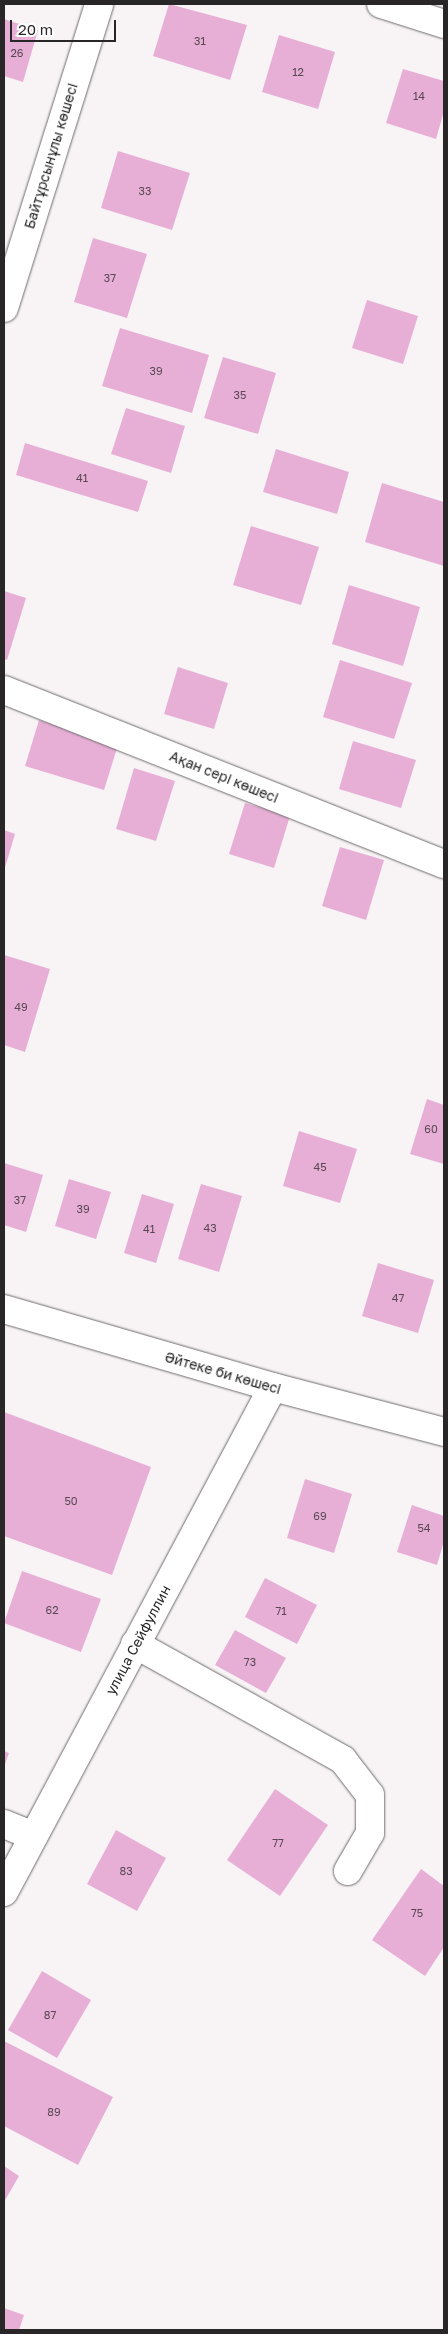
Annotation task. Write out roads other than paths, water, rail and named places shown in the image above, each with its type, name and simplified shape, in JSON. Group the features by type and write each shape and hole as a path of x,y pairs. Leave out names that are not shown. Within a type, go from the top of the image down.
{"street":[{"name":"Байтұрсынұлы көшесі","path":"4,308 98,4"},
{"path":"381,4 444,24"},
{"name":"Ақан сері көшесі","path":"4,690 444,864"},
{"name":"Әйтеке би көшесі","path":"4,1309 273,1388 444,1432"},
{"name":"улица Сейфуллин","path":"4,1892 273,1388"},
{"path":"136,1644 343,1760 370,1795 370,1833 348,1871"},
{"path":"4,1824 34,1836"}]}
